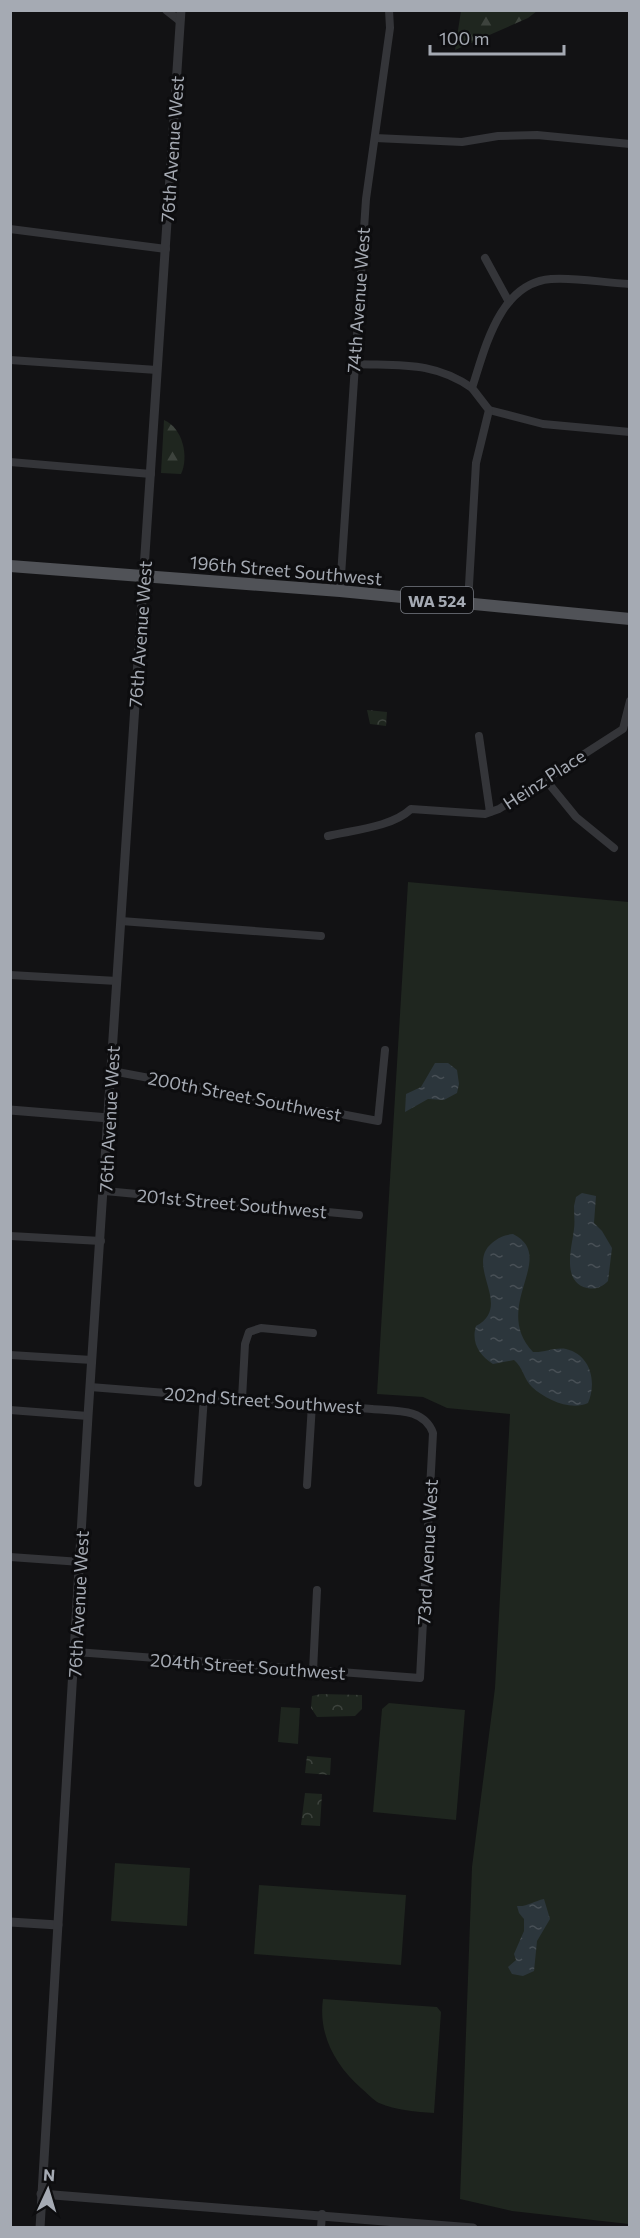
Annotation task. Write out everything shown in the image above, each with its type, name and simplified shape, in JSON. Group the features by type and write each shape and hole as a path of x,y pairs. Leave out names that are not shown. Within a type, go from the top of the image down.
{"main road":[{"name":"196th Street Southwest","path":"10,566 340,591 630,619"}],"street":[{"path":"166,10 180,21"},
{"name":"76th Avenue West","path":"39,2228 76,1652 88,1416 105,1191 181,10"},
{"name":"74th Avenue West","path":"340,591 366,199 390,28 389,10"},
{"path":"375,138 462,142 498,136 537,135 630,144"},
{"path":"10,230 166,249"},
{"path":"485,258 508,302"},
{"path":"472,388 492,329 508,302 530,286 550,279 630,284"},
{"path":"10,360 157,370"},
{"path":"354,364 427,367 452,375 472,388 489,410 543,424 630,432"},
{"path":"468,603 476,463 489,410"},
{"path":"10,462 151,474"},
{"name":"Heinz Place","path":"328,836 390,821 403,816 411,809 490,812 626,730 630,701"},
{"path":"479,736 490,812"},
{"path":"545,779 576,817 614,848"},
{"path":"121,921 321,936"},
{"path":"10,975 117,981"},
{"name":"200th Street Southwest","path":"112,1071 378,1121 385,1050"},
{"path":"10,1110 109,1118"},
{"name":"201st Street Southwest","path":"105,1191 359,1215"},
{"path":"10,1236 101,1241"},
{"path":"242,1399 245,1344 249,1332 261,1328 313,1333"},
{"path":"10,1355 92,1360"},
{"name":"202nd Street Southwest","path":"90,1387 412,1413 424,1419 430,1426"},
{"path":"198,1483 204,1396"},
{"path":"307,1485 312,1404"},
{"path":"10,1410 88,1416"},
{"name":"73rd Avenue West","path":"420,1678 433,1433 430,1426"},
{"path":"10,1557 81,1562"},
{"path":"313,1671 317,1590"},
{"name":"204th Street Southwest","path":"76,1652 420,1678"},
{"path":"10,1922 58,1925"},
{"path":"41,2194 322,2214 473,2228"},
{"path":"321,2228 322,2214"}],"green space":[{"path":"461,10 537,11 528,18 455,50"},
{"path":"164,420 176,429 183,444 184,460 181,474 161,473"},
{"path":"367,710 387,712 386,726 370,724"},
{"path":"408,882 629,902 629,2224 512,2211 460,2199 472,1867 495,1688 510,1414 447,1408 423,1397 377,1394"},
{"path":"321,1694 362,1695 362,1709 355,1716 317,1717 311,1708 312,1696"},
{"path":"389,1703 465,1710 456,1820 373,1812 382,1709"},
{"path":"281,1707 300,1708 298,1744 278,1742"},
{"path":"307,1756 331,1758 330,1775 305,1773"},
{"path":"305,1793 322,1794 320,1826 301,1825"},
{"path":"115,1863 190,1868 187,1926 111,1921"},
{"path":"259,1885 406,1895 401,1965 254,1954"},
{"path":"323,1999 437,2007 441,2012 434,2113 406,2110 379,2103 352,2079 330,2048 323,2024"}],"water":[{"path":"435,1063 448,1063 457,1070 459,1084 457,1093 444,1100 428,1099 405,1112 406,1094 421,1087"},
{"path":"582,1193 596,1196 594,1223 602,1231 612,1248 608,1281 596,1288 587,1288 579,1284 571,1271 574,1206 576,1197"},
{"path":"513,1234 525,1244 529,1256 518,1317 522,1335 533,1352 566,1349 581,1357 590,1370 592,1378 588,1403 574,1406 551,1400 532,1387 514,1360 493,1364 477,1348 476,1326 486,1318 491,1308 483,1263 485,1252 497,1239"},
{"path":"544,1899 550,1919 537,1941 534,1971 523,1976 512,1974 508,1967 516,1960 514,1954 524,1931 524,1919 517,1906"}]}
